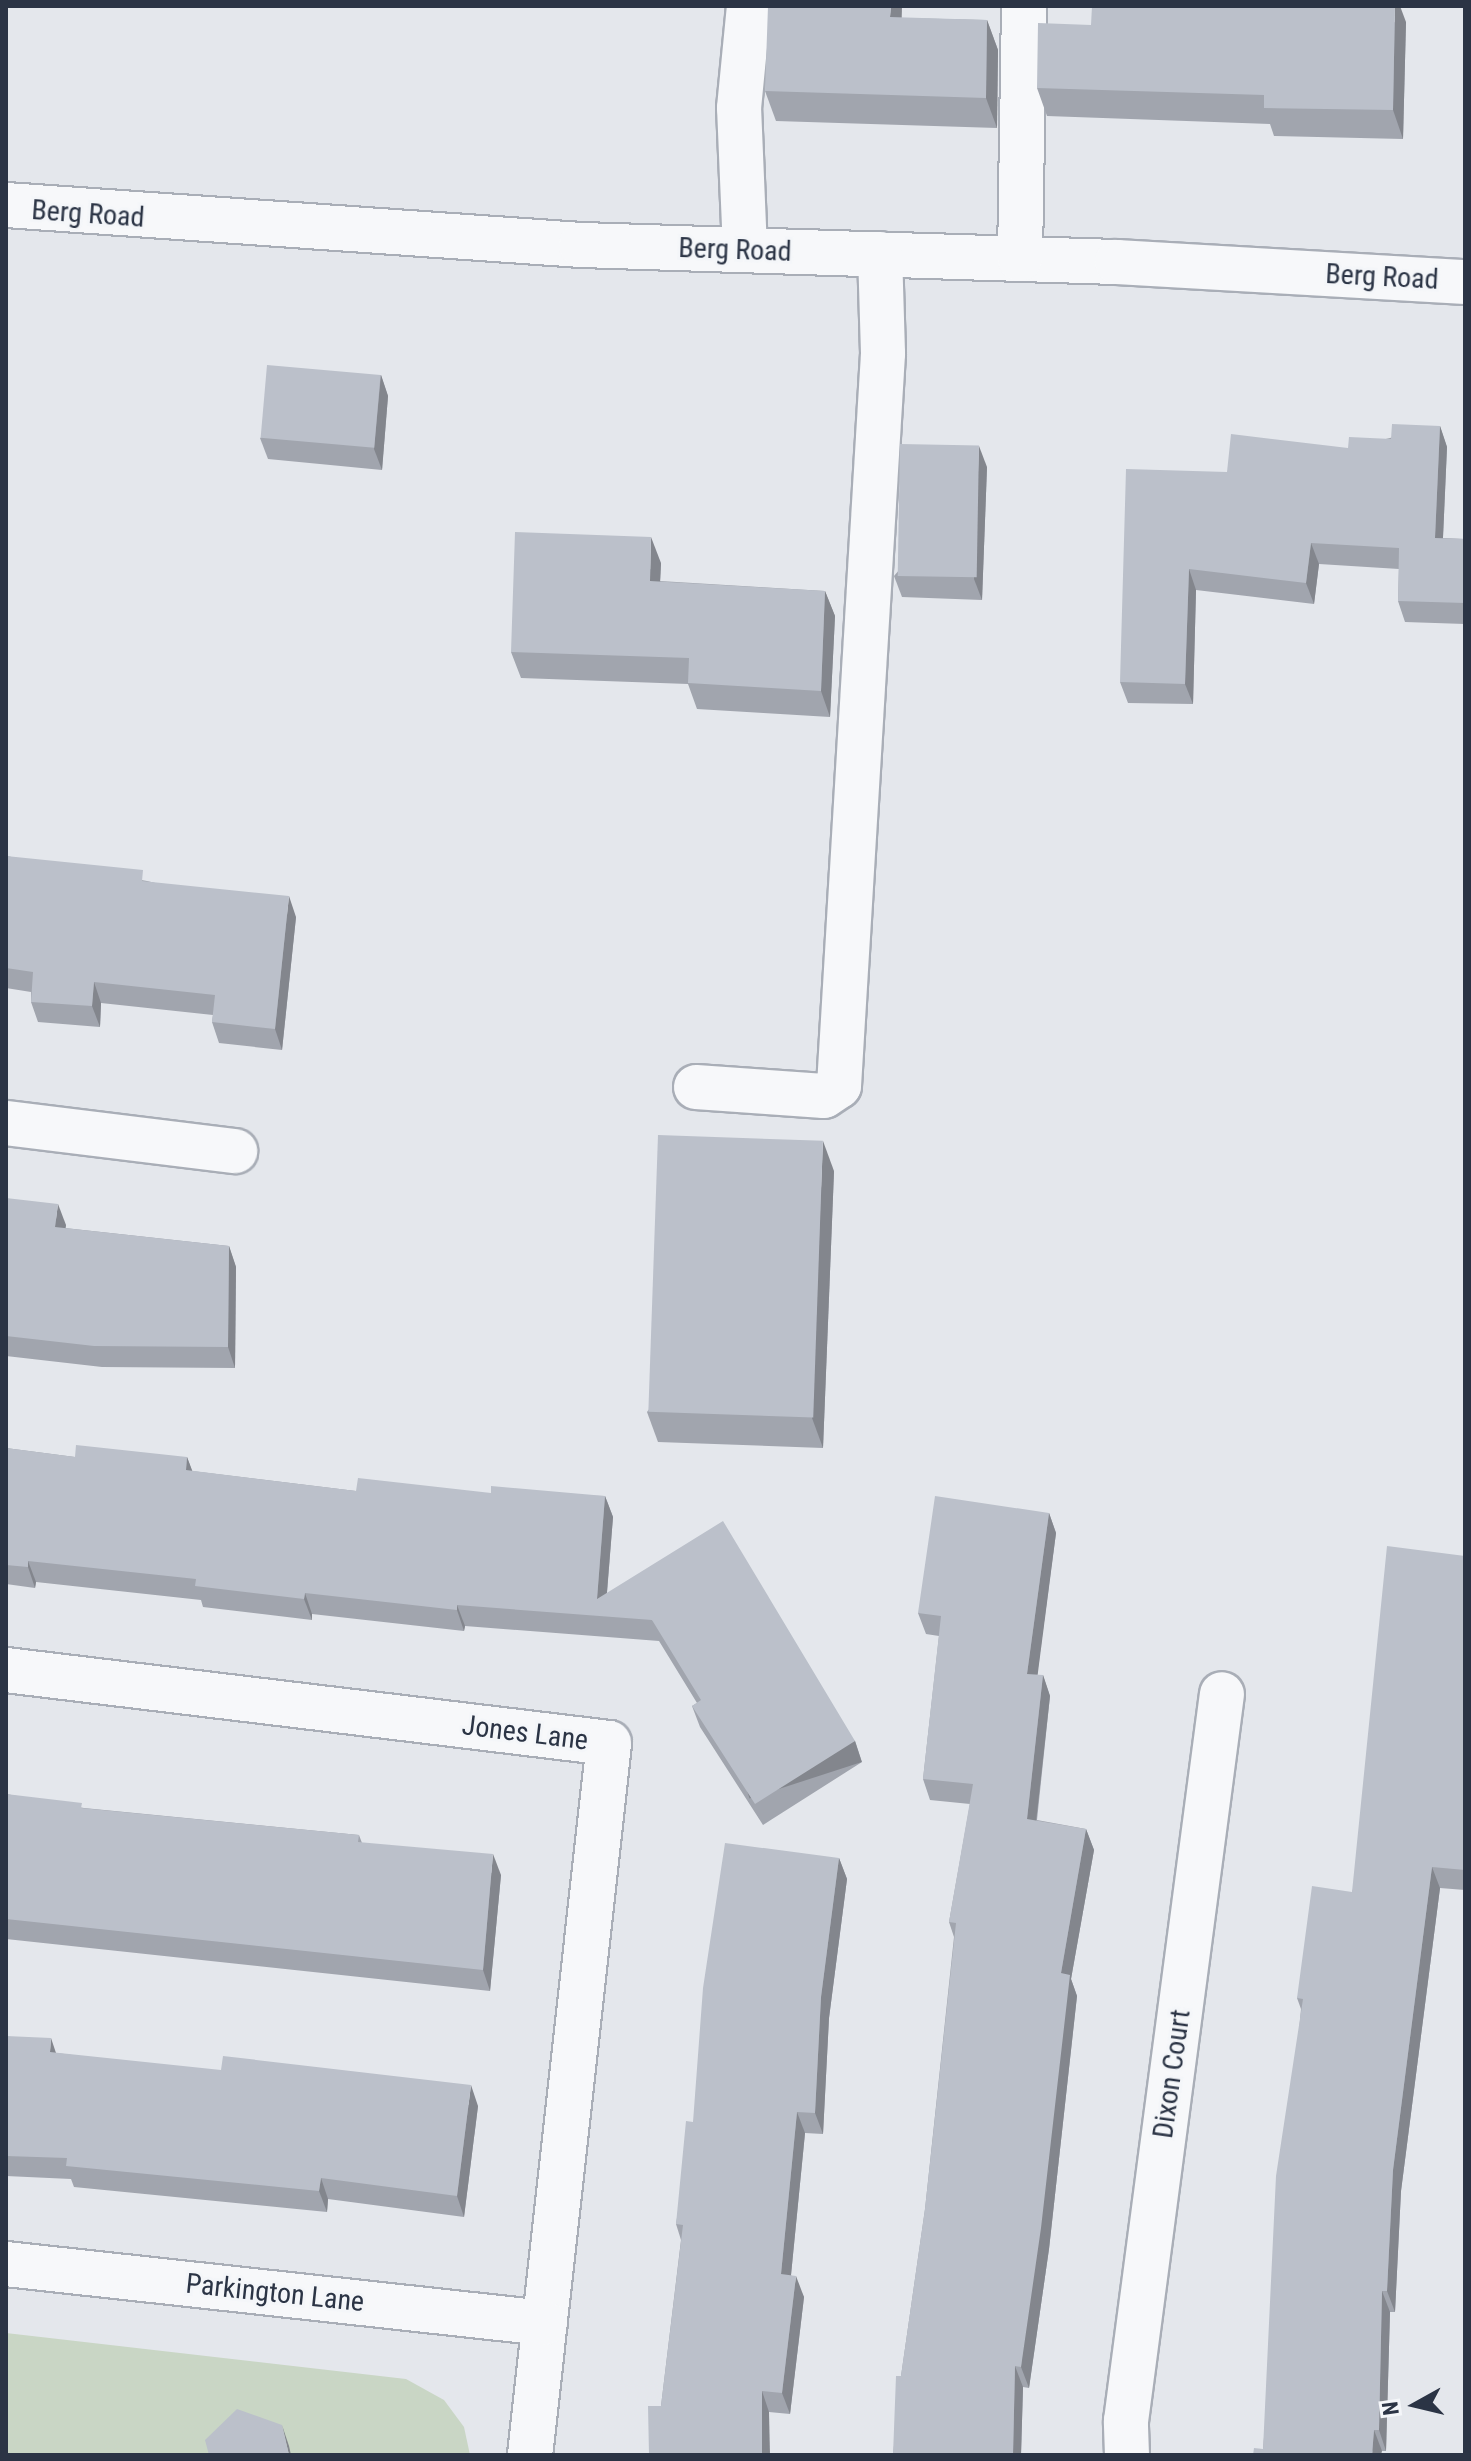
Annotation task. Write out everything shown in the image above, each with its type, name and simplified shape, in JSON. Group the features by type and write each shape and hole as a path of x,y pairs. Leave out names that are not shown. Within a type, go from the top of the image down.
{"street":[{"path":"745,250 739,108 749,6"},
{"path":"1020,259 1024,6"},
{"name":"Berg Road","path":"6,205 581,245 1020,259 1465,282"},
{"path":"696,1087 824,1096 839,1086 883,353 880,254"},
{"path":"6,1123 235,1151"},
{"name":"Jones Lane","path":"6,1670 609,1743 545,2323"},
{"name":"Dixon Court","path":"1127,2455 1126,2421 1222,1694"},
{"name":"Parkington Lane","path":"6,2264 545,2323"},
{"path":"530,2455 545,2323"}],"green space":[{"path":"6,2333 406,2379 444,2400 464,2427 470,2455 6,2455"}],"building":[{"path":"768,6 891,6 890,17 987,20 986,98 765,91"},
{"path":"1092,6 1395,6 1393,110 1264,108 1264,95 1037,88 1038,23 1091,25"},
{"path":"267,365 381,375 374,448 261,438"},
{"path":"1392,424 1440,426 1435,538 1465,539 1465,603 1398,601 1399,548 1311,543 1306,583 1189,569 1185,684 1120,682 1126,469 1227,472 1231,434 1348,448 1349,437 1391,439"},
{"path":"900,444 979,445 977,577 898,576"},
{"path":"515,532 651,537 650,581 825,591 821,691 688,683 689,658 511,652"},
{"path":"6,856 143,870 142,881 289,896 275,1029 212,1022 215,995 94,982 92,1006 31,1002 33,972 6,968"},
{"path":"658,1135 823,1141 813,1418 648,1412"},
{"path":"6,1198 58,1204 55,1227 229,1246 228,1347 94,1346 6,1336"},
{"path":"76,1445 187,1457 186,1470 356,1491 358,1478 491,1493 491,1486 605,1496 597,1599 723,1521 855,1741 755,1804 692,1706 701,1700 652,1620 457,1605 457,1610 305,1593 304,1599 195,1586 196,1579 28,1561 28,1567 6,1565 6,1448 75,1457"},
{"path":"935,1496 1049,1513 1027,1674 1043,1675 1027,1819 1086,1829 1061,1973 1070,1975 1041,2228 1021,2367 1015,2366 1013,2455 893,2455 896,2376 901,2376 925,2209 956,1923 949,1922 973,1784 923,1779 941,1616 918,1613"},
{"path":"1387,1546 1465,1556 1465,1870 1432,1867 1393,2170 1387,2291 1382,2291 1379,2430 1374,2430 1372,2455 1253,2455 1254,2448 1263,2449 1276,2176 1303,1999 1297,1998 1312,1886 1352,1892"},
{"path":"6,1794 82,1803 81,1808 359,1835 358,1842 493,1854 483,1970 6,1919"},
{"path":"725,1843 839,1858 821,1997 815,2113 797,2112 781,2274 796,2276 782,2393 762,2391 762,2455 649,2455 648,2406 661,2406 683,2225 676,2224 686,2121 693,2122 703,1988"},
{"path":"6,2036 51,2038 50,2052 221,2070 223,2056 471,2085 457,2196 321,2178 319,2191 66,2166 67,2158 6,2156"},
{"path":"237,2409 282,2425 289,2455 209,2455 205,2440"}]}
